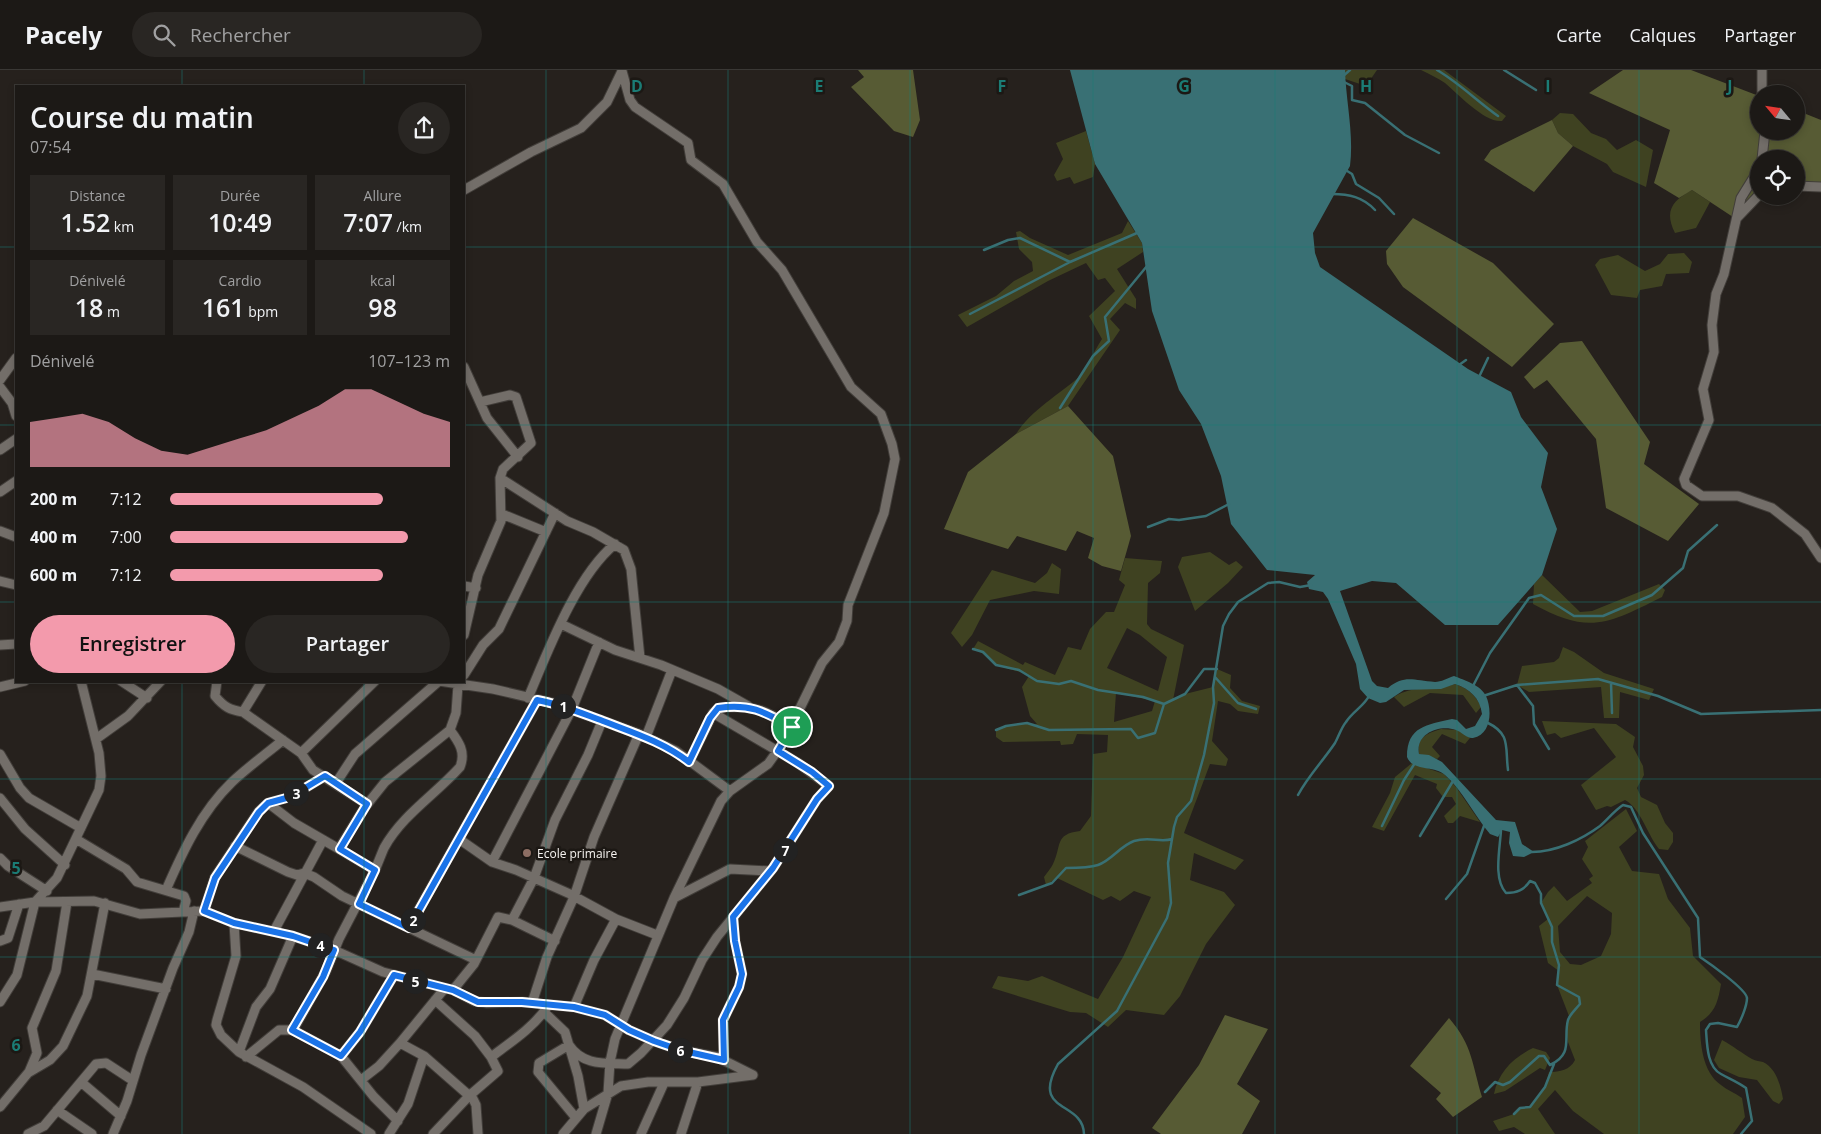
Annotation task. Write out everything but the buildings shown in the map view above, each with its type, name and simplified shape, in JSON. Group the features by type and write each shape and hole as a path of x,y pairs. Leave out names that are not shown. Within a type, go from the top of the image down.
{"street":[{"path":"465,189 531,152 581,128 607,102 622,70"},
{"path":"596,1134 608,1093 610,1062 615,1038 657,935 709,824 730,791 768,764 778,751 792,727 822,663 839,642 843,632 848,605 884,513 895,459 894,450 881,414 851,387 801,300 782,270 757,242 723,184 693,163 688,142 635,107 630,100 622,70"},
{"path":"1760,85 1762,70"},
{"path":"1750,184 1742,198 1724,274 1716,294 1712,325 1714,352 1703,389 1709,420 1684,479 1686,485 1702,496 1738,496 1772,508 1805,534 1821,558"},
{"path":"1805,186 1821,187"},
{"path":"1736,219 1750,204"},
{"path":"0,380 15,359"},
{"path":"465,369 487,418 518,457"},
{"path":"0,387 12,403 15,413"},
{"path":"465,632 482,564 498,530 502,514 500,478 503,469 531,443 516,397 510,395 480,402"},
{"path":"0,450 15,440"},
{"path":"500,478 567,521 624,550 631,569 640,658"},
{"path":"0,492 15,482"},
{"path":"465,673 483,645 499,629 555,513"},
{"path":"502,514 546,532"},
{"path":"0,531 15,537"},
{"path":"528,698 561,624 591,568 615,544"},
{"path":"0,581 15,585"},
{"path":"465,586 476,588"},
{"path":"561,624 615,650 718,689 792,727"},
{"path":"492,862 517,818 538,770 572,709 599,642"},
{"path":"0,645 15,644"},
{"path":"532,1004 555,941 574,897 594,837 672,670"},
{"path":"0,687 17,683"},
{"path":"0,1002 11,987 20,967 34,902 47,891 64,865 100,783 100,753 82,683"},
{"path":"123,683 147,698"},
{"path":"96,739 116,726 147,698 159,683"},
{"path":"217,683 216,696 223,706 233,711 244,712 301,753 313,770 367,804"},
{"path":"244,712 261,683"},
{"path":"301,753 372,683"},
{"path":"336,783 355,754 437,683"},
{"path":"340,849 367,804 385,782 450,730 456,713 459,683 572,709 642,735 666,745 730,791"},
{"path":"409,928 537,700"},
{"path":"689,762 713,713 721,707 748,706"},
{"path":"569,1045 574,1053 585,1060 628,1064 654,1041 668,1025 684,998 702,960 770,871 817,799 829,786 778,751 713,713"},
{"path":"512,920 534,878 555,820 585,762 602,721"},
{"path":"292,1030 323,977 334,950 359,904 384,848 395,832 416,809 460,767 463,758 461,744 450,730"},
{"path":"166,890 189,840 214,803 232,782 283,740"},
{"path":"0,754 20,788 29,798 81,828"},
{"path":"204,911 212,883 256,816 268,803 290,797 325,776"},
{"path":"0,798 25,829 64,865"},
{"path":"268,803 294,823 375,870"},
{"path":"76,839 126,869 137,882 186,898 183,912"},
{"path":"459,839 492,862 534,878 616,919 657,935"},
{"path":"274,931 322,840"},
{"path":"235,846 288,872 297,875 304,873 342,896 476,960"},
{"path":"0,858 8,866 47,891"},
{"path":"674,898 730,869 770,871"},
{"path":"0,907 34,902 66,902 106,903 140,914 204,911 234,923 293,936 334,950 394,975 449,989 478,1002 532,1004 546,1009 574,1007 610,1017 621,1025 654,1041 680,1050 724,1060 753,1075 698,1082 630,1084 608,1093 584,1109 563,1134"},
{"path":"0,1107 28,1073 37,1053 32,1028 56,971 66,902"},
{"path":"28,1073 50,1060 63,1046 87,996 106,903"},
{"path":"0,941 8,938 18,904"},
{"path":"113,1134 189,932 194,911"},
{"path":"361,1080 375,1069 435,1000 449,989 476,960 496,919 500,916 555,941"},
{"path":"724,1060 723,1020 739,987 742,974 735,941 733,917"},
{"path":"574,1007 594,960 616,919"},
{"path":"234,923 236,956 216,1025 221,1035 242,1054 303,1087 371,1134"},
{"path":"242,1054 256,1006 273,983 293,936"},
{"path":"92,974 166,989"},
{"path":"341,1056 360,1032 394,975"},
{"path":"433,1134 469,1096 498,1071 491,1057 475,1036 435,1000"},
{"path":"491,1057 514,1040 546,1009"},
{"path":"546,1009 562,1028 569,1045 578,1076 584,1109"},
{"path":"242,1054 278,1030 292,1030 341,1056 398,1121"},
{"path":"400,1042 424,1056 469,1096 476,1105 478,1134"},
{"path":"569,1045 539,1063 538,1072 576,1118"},
{"path":"390,1134 408,1104 424,1056"},
{"path":"30,1133 44,1126 96,1064 102,1062 132,1080"},
{"path":"81,1082 121,1116"},
{"path":"681,1134 698,1082"},
{"path":"641,1134 664,1083"},
{"path":"56,1110 92,1134"}],"green space":[{"path":"858,70 913,70 920,120 913,137 894,131 851,87 864,77"},
{"path":"1345,70 1377,70 1366,86 1345,79"},
{"path":"1421,70 1444,70 1506,116 1502,121 1480,113 1445,83"},
{"path":"1623,70 1691,70 1750,93 1750,140 1805,140 1805,114 1821,120 1821,187 1805,186 1805,150 1750,150 1750,204 1736,219 1692,190 1679,198 1654,183 1670,130 1589,93"},
{"path":"1560,113 1573,114 1591,133 1606,139 1617,150 1636,140 1653,150 1646,187 1613,172 1607,164 1573,146 1558,133 1552,120"},
{"path":"1552,120 1558,133 1573,146 1534,192 1484,160 1491,150"},
{"path":"1086,131 1095,164 1093,177 1074,184 1070,177 1057,181 1054,175 1063,159 1056,143"},
{"path":"1692,190 1710,202 1696,228 1675,233 1670,219 1672,207 1679,198"},
{"path":"1413,218 1493,263 1554,324 1512,367 1403,287 1387,264 1386,251"},
{"path":"1128,221 1142,243 1143,252 1117,269 1136,299 1136,309 1125,303 1110,319 1120,330 1068,406 1016,434 1030,417 1083,373 1102,339 1089,316 1115,291 1105,278 1098,280 1086,263 1048,281 967,327 958,315 996,296 1014,281 1033,271 1032,262 1019,249 1016,232 1020,231 1030,238 1068,255 1122,233"},
{"path":"1684,253 1692,262 1689,273 1666,274 1662,286 1640,290 1637,298 1611,295 1595,265 1600,259 1618,255 1645,271 1660,264 1668,254"},
{"path":"1582,341 1650,442 1644,464 1699,504 1668,541 1606,508 1596,439 1547,380 1534,389 1524,377 1560,343"},
{"path":"1068,406 1113,456 1131,536 1121,571 1102,566 1088,558 1094,538 1077,531 1066,551 1017,536 1008,549 944,529 968,472 1016,434"},
{"path":"1210,552 1229,565 1236,561 1243,567 1228,583 1195,611 1178,567 1182,557"},
{"path":"1125,558 1162,561 1160,573 1148,583 1147,624 1151,629 1184,645 1173,700 1185,694 1213,687 1217,669 1231,675 1230,688 1242,701 1260,706 1258,714 1238,711 1230,704 1218,701 1212,741 1228,759 1226,766 1210,764 1184,833 1244,860 1235,870 1194,853 1190,880 1224,892 1235,905 1206,944 1180,996 1164,1015 1126,1010 1108,1027 1086,1013 1070,1012 992,988 998,976 1028,981 1042,976 1098,999 1123,957 1151,897 1134,891 1120,901 1111,896 1103,900 1057,878 1046,885 1044,877 1056,858 1062,838 1080,831 1091,816 1093,754 1107,752 1108,735 1077,734 1073,744 1061,745 1060,741 1003,742 996,737 996,730 1016,724 1037,724 1030,716 1022,687 1029,676 997,665 981,652 973,649 978,641 1023,665 1025,662 1055,675 1068,647 1081,650 1090,629 1106,612 1114,612 1125,585 1119,580","holes":["1127,628 1140,635 1167,657 1158,691 1107,668","1116,693 1155,701 1152,711 1114,722"]},
{"path":"1052,563 1061,569 1059,594 1034,591 990,600 972,635 962,647 951,633 992,570 1035,583 1047,573"},
{"path":"1542,575 1580,612 1592,611 1659,584 1665,590 1662,597 1627,614 1598,622 1584,623 1552,614 1533,604 1534,584"},
{"path":"1563,647 1574,652 1604,673 1654,689 1649,700 1620,692 1619,718 1604,718 1601,687 1529,692 1517,685 1522,666 1554,662 1559,658"},
{"path":"1455,684 1467,690 1477,699 1481,707 1476,713 1463,695 1430,693 1404,707 1394,697 1416,689 1439,688"},
{"path":"1542,721 1616,724 1635,737 1633,747 1643,766 1644,775 1637,788 1641,797 1657,805 1665,823 1673,833 1673,842 1668,850 1659,849 1640,816 1631,804 1625,800 1611,807 1607,806 1596,810 1581,785 1616,757 1594,728 1561,738 1555,733 1547,735"},
{"path":"1441,729 1458,730 1470,738 1465,744 1442,734 1432,747 1440,756 1437,759 1419,754 1421,740 1431,732"},
{"path":"1412,763 1444,774 1456,787 1480,822 1460,816 1453,823 1448,823 1444,816 1456,804 1452,797 1443,797 1436,788 1437,784 1415,775 1384,831 1372,827 1390,793 1395,777"},
{"path":"1626,809 1637,831 1619,847 1632,871 1659,874 1668,899 1690,928 1693,956 1721,984 1715,1006 1709,1015 1700,1022 1701,1038 1703,1056 1710,1072 1721,1085 1742,1098 1745,1117 1733,1134 1604,1134 1573,1111 1555,1090 1538,1109 1555,1134 1525,1134 1514,1127 1499,1131 1493,1121 1514,1114 1520,1108 1530,1107 1545,1087 1549,1072 1564,1070 1575,1060 1568,1042 1566,1027 1569,1016 1557,985 1559,971 1548,963 1539,926 1548,919 1541,903 1554,886 1567,901 1592,883 1589,879 1593,876 1582,859 1588,847 1585,841","holes":["1587,896 1612,913 1611,934 1601,956 1581,965 1570,964 1560,952 1558,926"]},
{"path":"1225,1015 1268,1029 1237,1084 1260,1101 1242,1134 1161,1134 1152,1128 1199,1065"},
{"path":"1449,1018 1457,1028 1467,1047 1482,1097 1453,1117 1436,1099 1441,1093 1410,1066"},
{"path":"1722,1040 1752,1059 1763,1062 1771,1068 1775,1073 1782,1094 1783,1099 1779,1104 1773,1101 1757,1080 1739,1077 1719,1068 1714,1060"},
{"path":"1533,1048 1546,1052 1550,1058 1545,1070 1540,1068 1505,1091 1494,1094 1499,1079 1508,1066 1519,1056"}],"water":[{"path":"1070,70 1345,70 1350,130 1350,166 1313,233 1315,253 1320,267 1468,369 1511,392 1521,417 1548,453 1541,487 1557,529 1542,575 1498,625 1445,625 1396,583 1372,581 1340,591 1372,681 1377,686 1388,688 1400,681 1410,679 1437,682 1454,676 1472,683 1484,692 1490,714 1484,732 1479,736 1471,738 1449,728 1430,732 1421,741 1419,754 1429,755 1442,762 1496,820 1515,822 1522,844 1534,852 1524,857 1513,856 1509,843 1510,832 1502,830 1498,837 1490,834 1457,788 1445,775 1435,770 1414,765 1407,757 1411,739 1415,733 1427,725 1452,719 1457,720 1466,729 1475,726 1482,714 1477,699 1465,689 1455,684 1441,689 1404,690 1386,702 1380,703 1368,698 1360,689 1356,664 1328,599 1323,592 1309,589 1307,582 1315,575 1267,570 1231,524 1221,476 1201,424 1179,390 1152,311 1142,243 1095,164"}],"waterway":[{"path":"1342,77 1350,70"},
{"path":"1437,70 1498,116"},
{"path":"1504,70 1536,90"},
{"path":"1344,82 1352,86 1352,100 1365,103 1405,135 1439,153"},
{"path":"1344,169 1352,174 1356,184 1379,198 1394,214"},
{"path":"1332,194 1355,197 1366,202 1375,210"},
{"path":"970,314 1070,262 1137,233"},
{"path":"984,250 1008,240 1020,238 1070,262"},
{"path":"1060,408 1093,356 1109,341 1105,317 1147,266"},
{"path":"1479,377 1488,358"},
{"path":"1459,365 1466,360"},
{"path":"1148,527 1169,519 1179,520 1206,516 1229,504"},
{"path":"1473,686 1490,653 1529,598 1541,595 1574,616 1603,616 1652,595 1683,568 1688,551 1717,525"},
{"path":"1084,1134 1081,1123 1076,1116 1054,1099 1050,1091 1051,1080 1058,1064 1117,1011 1167,918 1171,903 1168,863 1174,827 1177,817 1191,801 1204,755 1214,703 1213,687 1223,626 1238,602 1268,583 1279,582 1300,587 1311,585"},
{"path":"973,649 983,652 996,665 1019,670 1037,681 1059,684 1071,681 1098,690 1143,697 1164,704 1185,694 1204,669 1217,669"},
{"path":"1215,677 1238,703 1256,709"},
{"path":"1483,696 1517,685 1598,679 1658,696 1701,714 1821,710"},
{"path":"1611,683 1612,713"},
{"path":"1517,685 1533,706 1534,724 1549,749"},
{"path":"1298,795 1306,781 1335,743 1344,724 1369,696"},
{"path":"996,730 1006,726 1027,723 1049,730 1131,729 1138,738 1155,733 1164,704"},
{"path":"1488,723 1495,727 1504,737 1508,770"},
{"path":"1382,826 1404,780 1415,763"},
{"path":"1420,836 1453,781"},
{"path":"1532,852 1550,850 1585,836 1600,826 1623,805 1631,807 1643,833 1698,918 1700,957 1734,983 1747,998 1745,1009 1737,1027 1718,1023 1710,1024 1706,1030 1710,1061 1716,1071 1746,1088 1752,1121 1741,1134"},
{"path":"1446,899 1467,874 1485,823"},
{"path":"1485,1092 1495,1082 1503,1085 1510,1082 1539,1056 1544,1056 1550,1065 1557,1061 1565,1051 1568,1020 1580,1004 1579,997 1557,985 1559,965 1552,942 1552,927 1541,903 1541,894 1535,883 1530,881 1523,889 1510,893 1506,893 1502,887 1498,872 1501,830"},
{"path":"1019,895 1052,883 1066,868 1091,867 1103,863 1124,846 1134,841 1172,839"},
{"path":"1514,1114 1520,1108 1530,1107 1545,1087 1554,1064"}],"place":[{"name":"Ecole primaire","path":"527,853"}],"route":[{"path":"537,700 572,709 666,745 689,762 710,718 718,708 748,706 761,710 792,727 778,751 812,772 829,786 817,799 773,868 733,917 735,941 740,956 742,974 739,987 723,1020 724,1060 680,1050 654,1041 629,1030 610,1017 574,1007 510,1001 478,1002 453,990 394,975 360,1032 341,1056 292,1030 323,977 334,950 293,936 234,923 204,911 209,889 225,860 259,812 268,803 286,799 325,776 367,804 340,849 375,870 359,904 409,928 537,700"}]}
